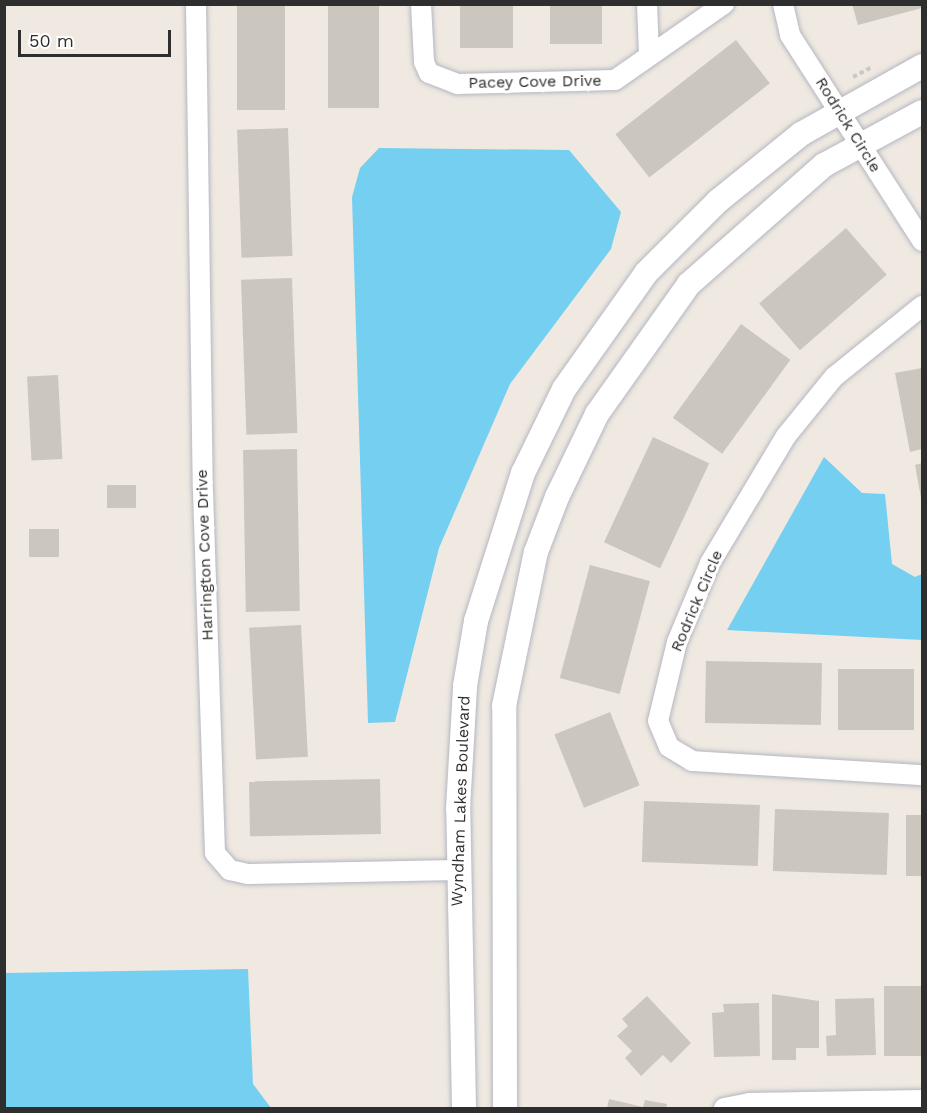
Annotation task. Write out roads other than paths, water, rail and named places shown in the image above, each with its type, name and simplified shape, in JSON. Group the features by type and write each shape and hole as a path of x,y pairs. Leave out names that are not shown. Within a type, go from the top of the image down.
{"street":[{"name":"Harrington Cove Drive","path":"196,4 203,491 215,854 222,864 242,874 458,870"},
{"name":"Pacey Cove Drive","path":"421,4 424,62 429,73 458,84 615,80 649,54 724,4"},
{"path":"647,4 649,54"},
{"name":"Rodrick Circle","path":"783,4 790,35 922,242"},
{"name":"Wyndham Lakes Boulevard","path":"464,1108 458,870 465,686 476,621 523,473 564,389 646,273 718,201 838,111 922,66"},
{"path":"505,1108 504,706 514,643 540,541 597,414 689,284 824,165 858,143 922,112"},
{"name":"Rodrick Circle","path":"922,306 834,377 786,436 710,563 677,642 658,721 669,747 692,760 922,774"},
{"path":"724,1108 749,1103 922,1100"}],"water":[{"path":"379,148 569,150 621,212 611,249 510,384 439,548 395,722 368,723 352,197 360,168"},
{"path":"824,457 862,493 885,494 892,564 915,577 922,574 922,640 727,630"},
{"path":"248,969 253,1084 271,1108 5,1108 5,973"}]}
